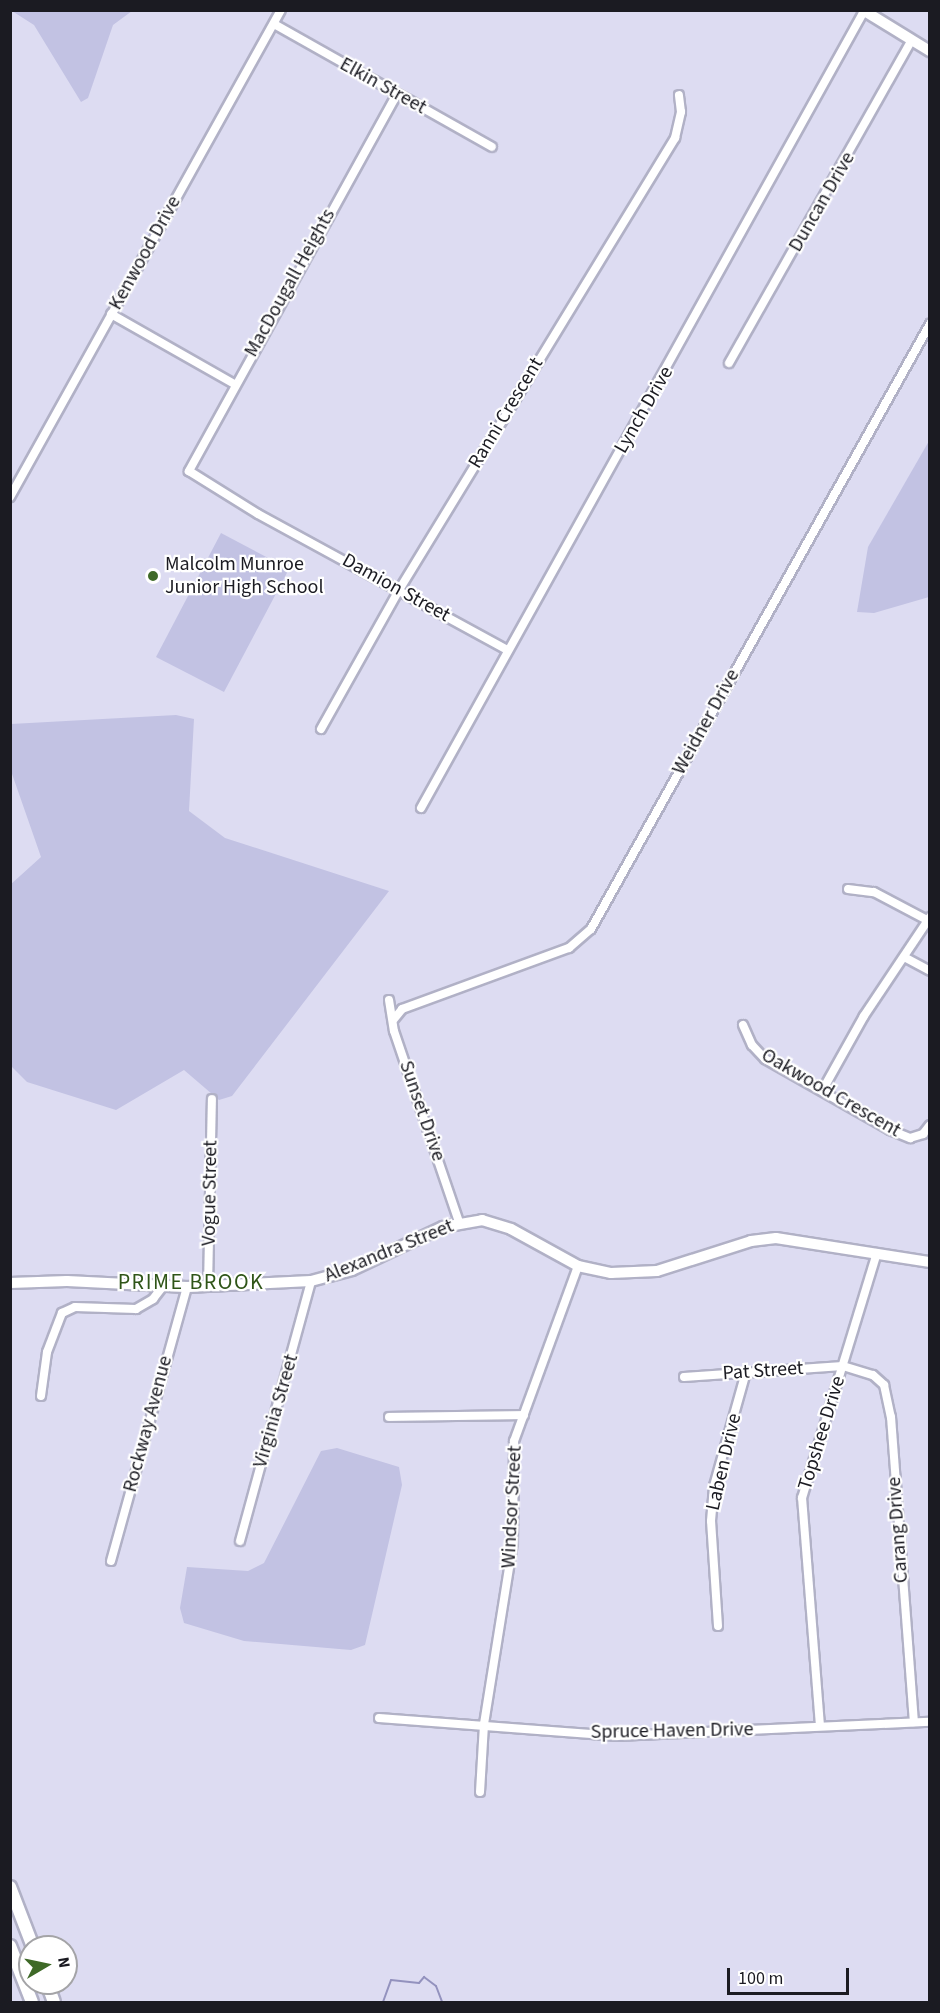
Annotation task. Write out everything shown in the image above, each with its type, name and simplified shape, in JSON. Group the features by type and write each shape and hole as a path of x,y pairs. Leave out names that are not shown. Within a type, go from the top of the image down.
{"highway":[{"path":"10,1887 28,1935"},
{"path":"10,1946 32,2002"}],"main road":[{"path":"864,11 930,51"},
{"name":"Alexandra Street","path":"10,1283 187,1287 310,1281 352,1270 427,1233 459,1222 482,1220 503,1226 578,1266 634,1274 776,1238 930,1262"}],"street":[{"name":"Kenwood Drive","path":"10,497 281,10"},
{"name":"Lynch Drive","path":"421,808 507,650 666,372 864,11"},
{"name":"Elkin Street","path":"274,24 492,147"},
{"name":"Duncan Drive","path":"729,363 912,40"},
{"name":"MacDougall Heights","path":"190,474 190,465 234,384 398,94"},
{"name":"Ranni Crescent","path":"321,729 399,590 675,138 681,112 679,95"},
{"path":"111,315 234,384"},
{"name":"Weidner Drive","path":"394,1019 402,1009 569,948 591,929 930,324"},
{"name":"Damion Street","path":"190,474 507,650"},
{"path":"822,1091 864,1016 906,958 928,919 874,892 848,889"},
{"path":"906,958 930,971"},
{"name":"Sunset Drive","path":"389,1000 394,1019 394,1031 459,1222"},
{"name":"Oakwood Crescent","path":"743,1025 759,1055 904,1137 917,1137 930,1125"},
{"name":"Vogue Street","path":"208,1286 212,1099"},
{"name":"Topshee Drive","path":"820,1726 802,1498 877,1253"},
{"name":"Windsor Street","path":"480,1792 484,1724 513,1542 514,1441 578,1266"},
{"name":"Virginia Street","path":"240,1541 310,1281"},
{"path":"41,1396 47,1352 62,1313 79,1307 136,1309 153,1299 164,1285"},
{"name":"Rockway Avenue","path":"111,1561 187,1287"},
{"name":"Pat Street","path":"684,1377 843,1366"},
{"name":"Carang Drive","path":"843,1366 877,1377 889,1398 914,1722"},
{"name":"Laben Drive","path":"718,1626 711,1521 714,1486 746,1372"},
{"path":"389,1417 524,1415"},
{"name":"Spruce Haven Drive","path":"380,1718 475,1727 484,1724 616,1736 930,1722"}],"shaded area":[{"path":"12,11 132,11 113,25 88,98 81,102 34,25"},
{"path":"929,441 929,597 874,613 857,612 868,547"},
{"path":"221,533 289,569 224,692 156,657"},
{"path":"176,715 194,719 189,811 225,838 389,891 232,1096 219,1100 184,1070 116,1110 27,1082 11,1066 10,885 41,857 11,771 11,724"},
{"path":"337,1448 399,1467 402,1485 365,1645 351,1650 244,1641 184,1623 180,1608 187,1567 248,1571 264,1563 321,1451"}],"waterway":[{"path":"383,2002 391,1980 419,1983 424,1977 436,1986 442,2002"}],"place":[{"name":"Malcolm Munroe Junior High School","path":"153,576"}],"district":[{"name":"PRIME BROOK","path":"191,1283"}]}
